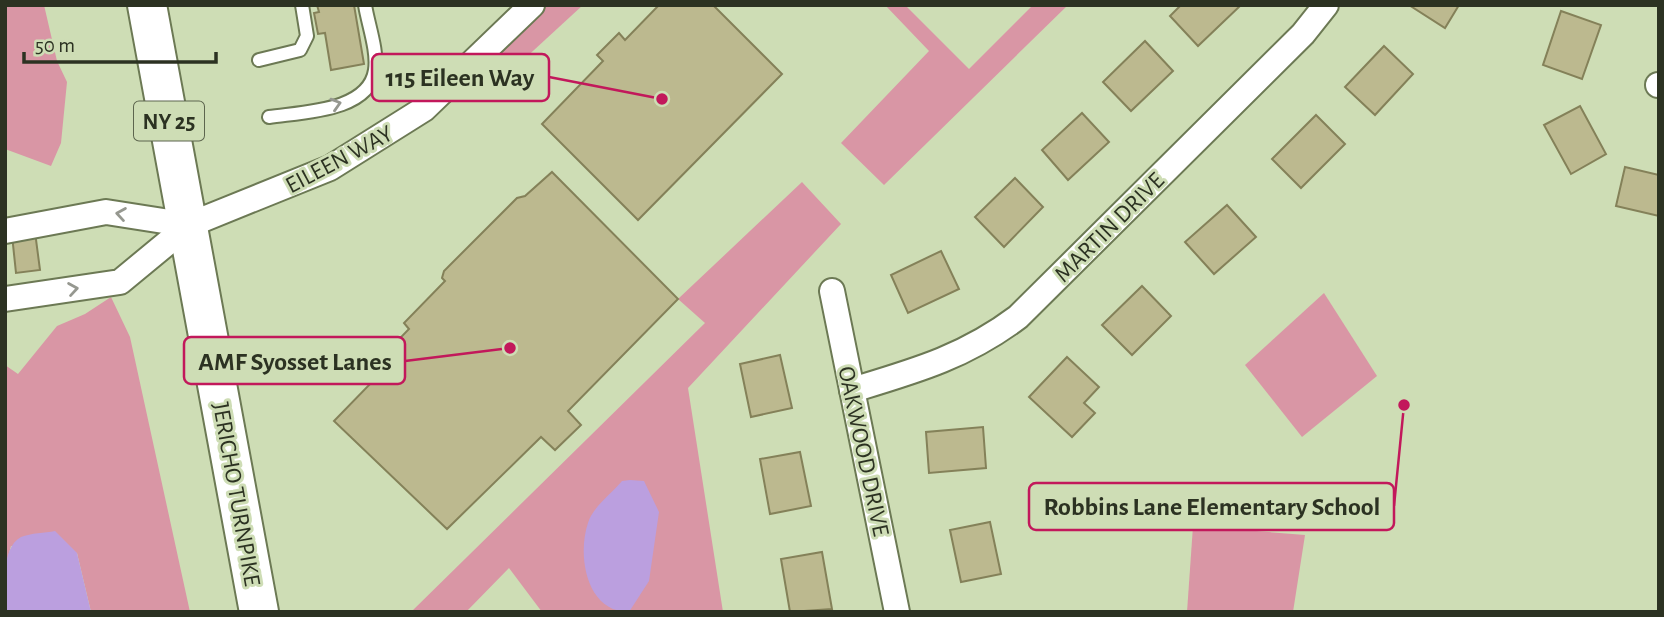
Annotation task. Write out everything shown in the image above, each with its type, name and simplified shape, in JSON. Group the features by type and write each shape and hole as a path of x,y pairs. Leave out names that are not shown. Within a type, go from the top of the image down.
{"main road":[{"name":"JERICHO TURNPIKE","path":"147,5 259,612"}],"street":[{"name":"EILEEN WAY","path":"188,225 330,168 393,131 452,85 532,5"},
{"name":"MARTIN DRIVE","path":"852,390 938,364 985,342 1018,317 1303,34 1326,5"},
{"path":"5,231 106,212 188,225"},
{"path":"5,299 120,282 188,225"},
{"name":"OAKWOOD DRIVE","path":"832,290 897,612"}],"lane":[{"path":"259,60 300,50 306,36 302,5"},
{"path":"269,117 331,107 355,98 369,88 376,68 365,5"}],"shaded area":[{"path":"5,5 44,5 57,61 67,82 61,143 51,166 5,149"},
{"path":"532,5 583,5 521,62 496,70 482,55"},
{"path":"885,5 905,5 969,69 1033,5 1068,5 884,185 841,143 929,51"},
{"path":"802,182 841,224 688,388 723,612 542,612 509,568 466,612 411,612 705,323 678,299"},
{"path":"1324,293 1377,376 1302,437 1245,365"},
{"path":"111,297 130,337 190,612 91,612 77,553 11,546 5,568 5,365 18,374 57,326 85,314"},
{"path":"622,481 644,481 659,512 649,581 629,612 603,603 594,592 588,580 584,550 590,517"},
{"path":"1193,526 1305,535 1293,612 1187,612"},
{"path":"55,531 77,553 91,612 5,612 5,571 14,543 21,537"}],"building":[{"path":"317,5 354,5 364,64 331,70 325,33 318,34 314,13 319,12"},
{"path":"659,5 713,5 782,74 638,220 542,124 603,61 597,55 619,33 625,40"},
{"path":"1181,5 1241,5 1198,46 1170,16"},
{"path":"1409,5 1459,5 1445,28"},
{"path":"1561,11 1601,25 1582,79 1543,65"},
{"path":"1145,41 1173,71 1131,111 1103,82"},
{"path":"1384,46 1413,74 1375,115 1345,87"},
{"path":"1580,106 1606,154 1571,174 1544,125"},
{"path":"1082,113 1109,142 1068,180 1042,150"},
{"path":"1316,115 1345,144 1301,188 1272,159"},
{"path":"1625,167 1659,175 1659,216 1616,206"},
{"path":"552,172 678,299 568,411 581,425 555,450 541,437 447,529 334,421 374,380 372,367 409,329 404,323 445,281 442,278 444,271 517,198 525,196"},
{"path":"1015,178 1043,207 1004,247 975,217"},
{"path":"1227,205 1256,237 1214,274 1185,242"},
{"path":"35,232 40,270 16,273 12,235"},
{"path":"941,251 959,289 908,313 891,275"},
{"path":"1142,286 1171,316 1132,355 1102,325"},
{"path":"780,355 792,408 751,417 740,364"},
{"path":"1067,357 1099,387 1084,403 1095,413 1072,437 1029,397"},
{"path":"983,427 986,468 929,473 926,432"},
{"path":"800,452 811,506 770,514 760,459"},
{"path":"990,522 1001,574 961,582 950,530"},
{"path":"822,552 832,609 790,612 781,559"}],"place":[{"name":"115 Eileen Way","path":"662,99"},
{"name":"AMF Syosset Lanes","path":"510,348"},
{"name":"Robbins Lane Elementary School","path":"1404,405"}]}
